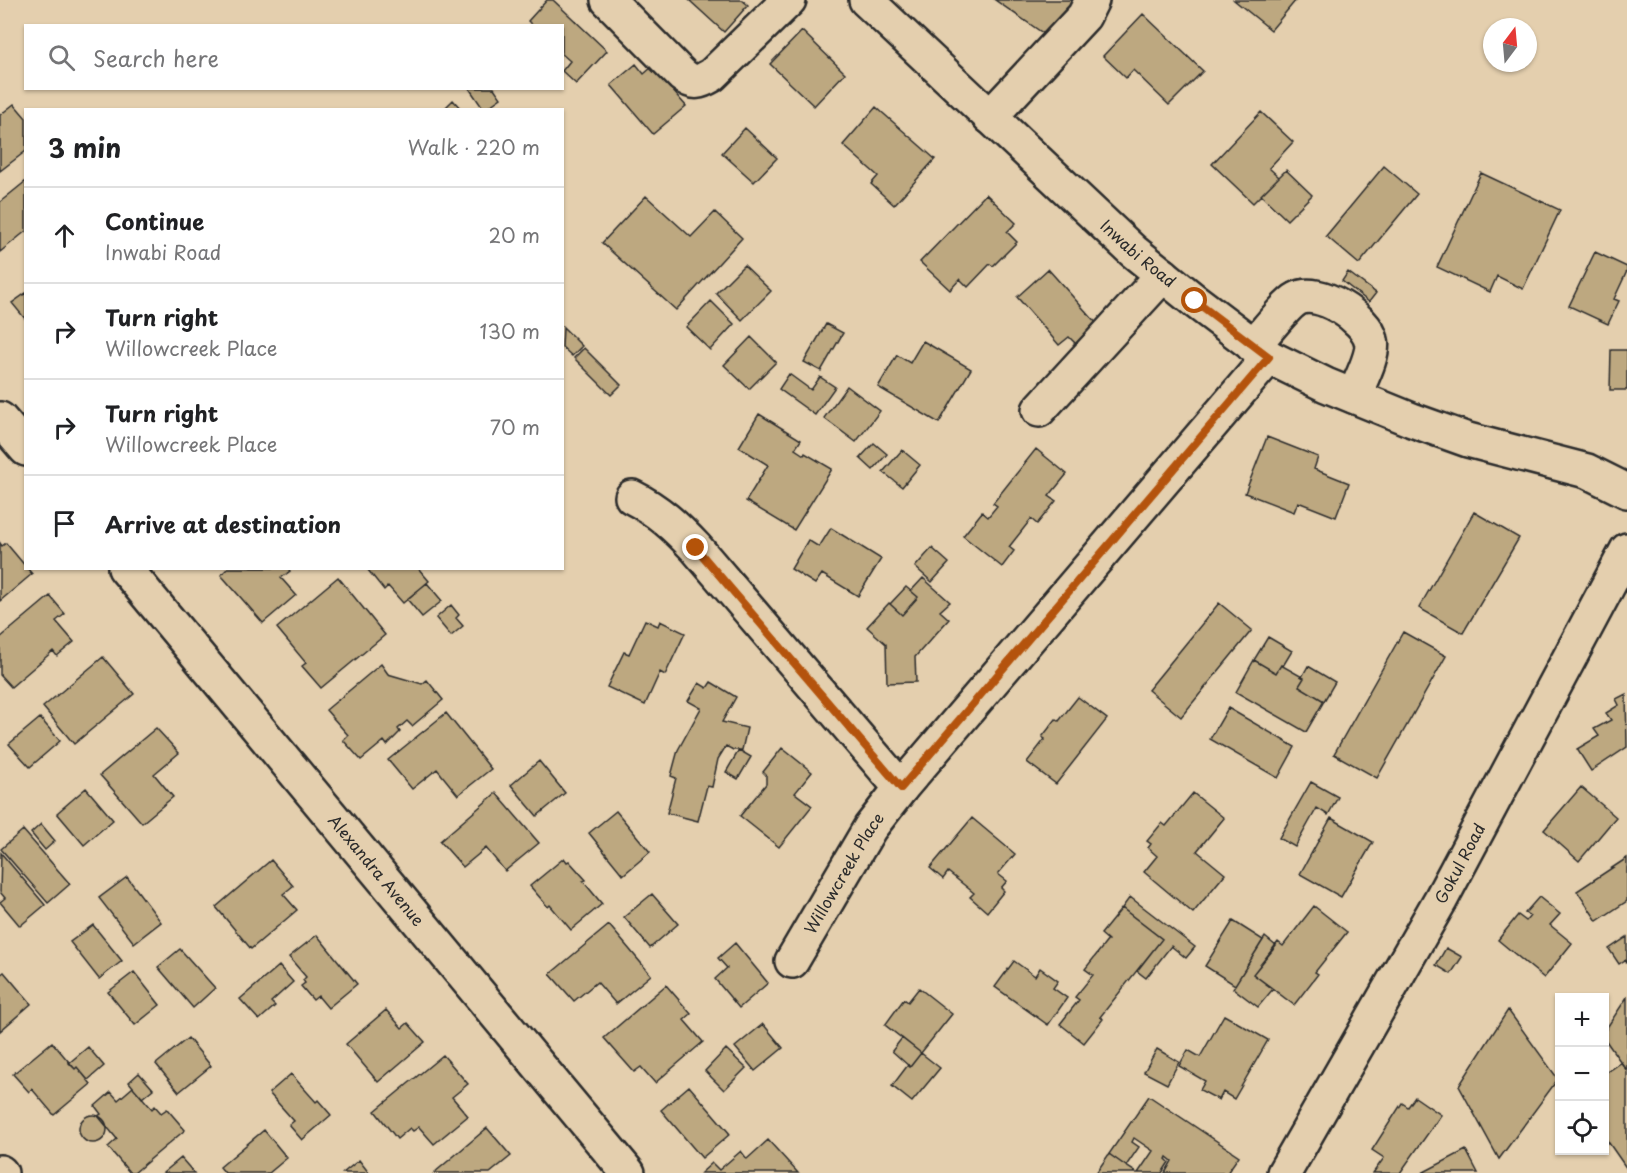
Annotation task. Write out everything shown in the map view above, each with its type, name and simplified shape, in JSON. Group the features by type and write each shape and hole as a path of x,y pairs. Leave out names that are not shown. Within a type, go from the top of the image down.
{"street":[{"path":"608,0 682,75 689,81 699,82 712,75 789,0"},
{"name":"Inwabi Road","path":"866,0 1133,251 1261,351 1326,385 1468,440 1587,471 1627,491"},
{"path":"990,117 1084,16 1092,0"},
{"path":"1039,410 1163,275"},
{"name":"Willowcreek Place","path":"792,961 870,828 1261,351 1296,299 1309,294 1333,302 1365,328 1372,340 1370,354 1354,396"},
{"path":"0,418 24,447"},
{"path":"632,497 651,506 696,548 901,788"},
{"name":"Gokul Road","path":"1284,1173 1441,899 1627,550"},
{"name":"Alexandra Avenue","path":"127,570 628,1173"}],"building":[{"path":"547,0 553,0 607,51 576,84 564,73 564,68 570,61 564,56 564,24 531,24 528,21"},
{"path":"689,0 742,0 748,5 724,32"},
{"path":"995,0 1071,0 1075,3 1050,38"},
{"path":"1234,0 1296,0 1271,30"},
{"path":"1143,14 1203,71 1169,105 1133,70 1126,78 1103,56"},
{"path":"802,31 845,73 814,106 770,64"},
{"path":"636,64 644,74 652,67 686,106 653,134 611,85"},
{"path":"470,90 495,90 501,98 487,108 483,108"},
{"path":"453,100 460,108 445,108"},
{"path":"14,104 24,116 24,153 0,171 0,115"},
{"path":"876,107 935,159 894,205 871,184 878,176 843,145"},
{"path":"1261,112 1293,142 1269,168 1279,177 1253,203 1212,164"},
{"path":"745,128 777,158 754,182 722,153"},
{"path":"1384,166 1417,194 1359,264 1326,236"},
{"path":"1286,170 1312,195 1287,220 1261,195"},
{"path":"1481,173 1560,210 1523,289 1497,276 1490,292 1437,267"},
{"path":"24,183 24,233 0,252 0,202"},
{"path":"986,194 1016,223 1007,232 1017,242 993,266 990,264 968,287 960,279 950,290 920,262"},
{"path":"646,196 691,237 715,212 742,238 676,310 602,243"},
{"path":"1595,252 1627,267 1614,299 1619,301 1608,324 1569,306"},
{"path":"744,265 771,291 742,320 716,293"},
{"path":"1048,269 1098,325 1077,345 1069,337 1059,345 1017,297"},
{"path":"1348,272 1376,293 1369,302 1342,281"},
{"path":"24,294 24,318 12,303"},
{"path":"711,301 734,324 710,350 686,327"},
{"path":"826,324 843,333 821,371 804,362"},
{"path":"564,328 582,346 572,356 564,349"},
{"path":"751,337 776,362 749,389 724,365"},
{"path":"923,341 971,369 939,423 878,387 897,355 910,363"},
{"path":"584,348 621,385 611,395 574,358"},
{"path":"1611,350 1627,350 1627,390 1610,390"},
{"path":"789,374 811,390 820,377 835,387 815,415 779,389"},
{"path":"847,386 880,411 856,442 824,418"},
{"path":"759,414 801,440 795,449 832,469 794,530 746,501 768,465 739,447"},
{"path":"1267,437 1318,457 1314,469 1349,483 1336,517 1298,502 1294,512 1245,493"},
{"path":"874,443 887,454 873,470 860,458"},
{"path":"1036,449 1067,474 1049,496 1056,501 1037,524 1031,519 1009,547 1014,551 1002,567 963,536 982,512 988,517 997,506 993,503"},
{"path":"902,450 920,465 902,487 883,472"},
{"path":"1474,512 1519,538 1463,633 1419,608"},
{"path":"831,528 881,559 858,596 822,574 815,584 791,569 808,540 819,547"},
{"path":"0,543 2,546 6,543 24,564 24,570 29,570 32,574 0,601"},
{"path":"932,548 949,563 932,582 915,567"},
{"path":"226,570 289,570 281,578 296,595 263,623 221,575"},
{"path":"368,570 420,570 429,581 403,603 388,586 384,590"},
{"path":"338,577 385,635 321,688 302,666 306,663 277,628"},
{"path":"923,578 950,602 940,611 949,619 915,657 916,682 887,683 886,644 867,627 889,603 902,615 918,597 911,591"},
{"path":"427,583 442,601 422,617 407,599"},
{"path":"906,587 918,597 902,615 890,604"},
{"path":"50,596 65,614 56,621 74,642 57,656 53,651 11,687 0,675 0,638"},
{"path":"1219,603 1252,630 1181,717 1148,690"},
{"path":"451,605 459,615 456,618 463,626 451,636 436,618"},
{"path":"645,620 658,626 660,621 685,633 665,675 660,672 645,705 607,687 624,652 629,654"},
{"path":"1403,632 1446,656 1377,778 1334,754"},
{"path":"1268,637 1292,651 1276,673 1254,660"},
{"path":"103,657 134,694 74,744 43,707"},
{"path":"1254,660 1276,673 1281,665 1304,678 1299,686 1324,701 1306,732 1236,692"},
{"path":"381,664 388,674 422,684 427,680 443,700 412,726 407,721 387,745 384,741 361,760 343,740 348,735 326,710"},
{"path":"1308,666 1335,682 1324,701 1299,686"},
{"path":"711,682 736,697 722,722 747,728 742,750 733,750 726,746 718,759 712,787 707,786 698,821 667,813 676,778 671,776 678,750 701,708 688,701 699,683 707,688"},
{"path":"1626,694 1627,747 1591,771 1577,749 1599,736 1594,729 1611,720 1606,713 1619,705 1616,699"},
{"path":"1078,697 1107,719 1056,784 1027,762 1045,739 1042,737 1056,719 1059,721"},
{"path":"1228,708 1295,747 1278,778 1210,739"},
{"path":"446,713 491,769 458,795 437,769 412,789 388,760"},
{"path":"40,718 60,741 30,767 9,744"},
{"path":"156,728 179,753 154,774 173,797 142,823 100,775"},
{"path":"782,748 812,772 795,793 812,806 779,847 740,816 766,784 766,775 763,772"},
{"path":"739,750 751,757 738,779 726,772"},
{"path":"539,761 565,793 537,816 511,785"},
{"path":"1311,782 1338,797 1328,815 1317,808 1295,847 1279,838"},
{"path":"1581,787 1616,817 1579,861 1544,830"},
{"path":"86,788 113,820 84,845 57,813"},
{"path":"496,793 539,843 505,871 486,848 463,867 440,841"},
{"path":"1193,793 1224,818 1197,851 1225,874 1193,913 1144,872 1157,856 1148,848 1151,844 1147,841 1162,823 1166,826"},
{"path":"616,811 650,852 623,875 589,833"},
{"path":"972,818 1015,854 998,874 1007,881 1001,888 1004,891 987,912 970,897 974,893 948,872 943,879 930,868"},
{"path":"1331,818 1373,842 1341,897 1300,874"},
{"path":"41,824 55,841 45,850 31,833"},
{"path":"23,830 70,884 48,903 1,849"},
{"path":"1,853 45,905 20,926 0,902 5,898 0,892"},
{"path":"564,858 586,880 583,881 602,904 571,930 530,886"},
{"path":"1627,858 1627,901 1597,921 1577,891"},
{"path":"271,860 293,886 283,894 297,910 251,949 216,907"},
{"path":"127,877 161,922 134,943 99,898"},
{"path":"652,894 678,924 650,948 624,917"},
{"path":"1130,897 1195,947 1186,958 1171,946 1146,978 1137,971 1162,939 1122,908"},
{"path":"1539,897 1560,914 1550,925 1572,943 1544,978 1498,940 1518,915 1526,921 1530,916 1525,913"},
{"path":"1314,906 1347,932 1315,972 1318,974 1294,1005 1253,974 1278,942 1283,946"},
{"path":"1122,908 1162,939 1100,1017 1103,1019 1084,1043 1060,1024 1079,1000 1075,997 1093,975 1085,969 1108,940 1101,934"},
{"path":"1233,921 1263,940 1235,985 1205,966"},
{"path":"93,925 122,961 99,979 70,942"},
{"path":"609,925 651,975 616,1004 597,982 574,1001 550,974"},
{"path":"317,935 357,984 328,1008 318,996 313,1000 301,986 305,983 303,980 306,977 289,957"},
{"path":"1265,937 1276,946 1253,974 1273,989 1258,1007 1233,988"},
{"path":"1627,937 1627,963 1625,960 1619,964 1609,949"},
{"path":"735,943 768,983 739,1008 715,979 727,968 718,958"},
{"path":"1446,948 1462,957 1451,974 1436,965"},
{"path":"180,949 215,988 193,1008 158,967"},
{"path":"1014,961 1035,976 1040,968 1058,981 1053,988 1067,998 1048,1025 995,987"},
{"path":"279,966 293,982 271,1002 275,1006 259,1020 240,999"},
{"path":"4,972 31,1004 0,1031 0,975"},
{"path":"134,972 160,1005 135,1025 108,992"},
{"path":"666,985 691,1014 684,1020 703,1042 655,1083 641,1067 634,1072 604,1038"},
{"path":"919,988 952,1014 921,1053 885,1025 904,999 908,1002"},
{"path":"1627,997 1627,1071 1609,1045 1609,1024"},
{"path":"386,1010 402,1028 408,1023 425,1042 378,1082 346,1044"},
{"path":"1508,1010 1555,1075 1555,1083 1499,1159 1459,1086"},
{"path":"1224,1015 1268,1040 1234,1099 1223,1092 1219,1100 1200,1090 1205,1081 1179,1066 1188,1050 1200,1057"},
{"path":"763,1024 783,1048 755,1071 735,1047"},
{"path":"188,1038 211,1066 179,1092 156,1064"},
{"path":"902,1038 921,1053 910,1067 892,1051"},
{"path":"52,1042 91,1084 54,1115 32,1089 29,1092 13,1074"},
{"path":"88,1047 104,1066 88,1080 77,1067 75,1069 69,1063"},
{"path":"726,1049 746,1068 724,1090 705,1071"},
{"path":"1157,1049 1179,1062 1167,1084 1144,1072"},
{"path":"921,1053 940,1068 912,1102 892,1086 908,1065 910,1067"},
{"path":"443,1055 468,1084 452,1097 468,1116 434,1144 419,1127 413,1131 410,1128 397,1139 375,1111"},
{"path":"1621,1062 1627,1070 1627,1169 1609,1143 1609,1070"},
{"path":"139,1073 153,1089 142,1098 129,1082"},
{"path":"291,1074 331,1115 302,1140 289,1125 294,1121 269,1093"},
{"path":"689,1086 730,1134 702,1158 661,1110"},
{"path":"133,1087 152,1109 155,1106 161,1113 167,1109 185,1130 134,1173 130,1173 108,1147 117,1139 98,1116 101,1114 95,1106 111,1092 118,1100"},
{"path":"1149,1096 1239,1156 1227,1173 1165,1173 1172,1161 1167,1157 1169,1162 1162,1173 1138,1173 1153,1151 1134,1138 1132,1142 1139,1147 1126,1166 1109,1154"},
{"path":"1415,1097 1441,1115 1400,1173 1373,1173 1384,1158 1372,1150 1402,1103 1408,1107"},
{"path":"93,1115 103,1119 107,1129 103,1139 93,1143 83,1139 79,1129 83,1119"},
{"path":"487,1128 511,1156 490,1173 434,1173"},
{"path":"264,1130 287,1158 269,1173 225,1173 220,1167"},
{"path":"768,1140 798,1173 701,1173 712,1163 719,1170 741,1151 747,1159"},
{"path":"1466,1150 1478,1173 1422,1173"},
{"path":"1109,1154 1126,1166 1137,1173 1096,1173"},
{"path":"181,1158 194,1173 163,1173"},
{"path":"359,1160 369,1173 343,1173"}],"route":[{"path":"696,548 901,788 1269,357 1195,301"}]}
